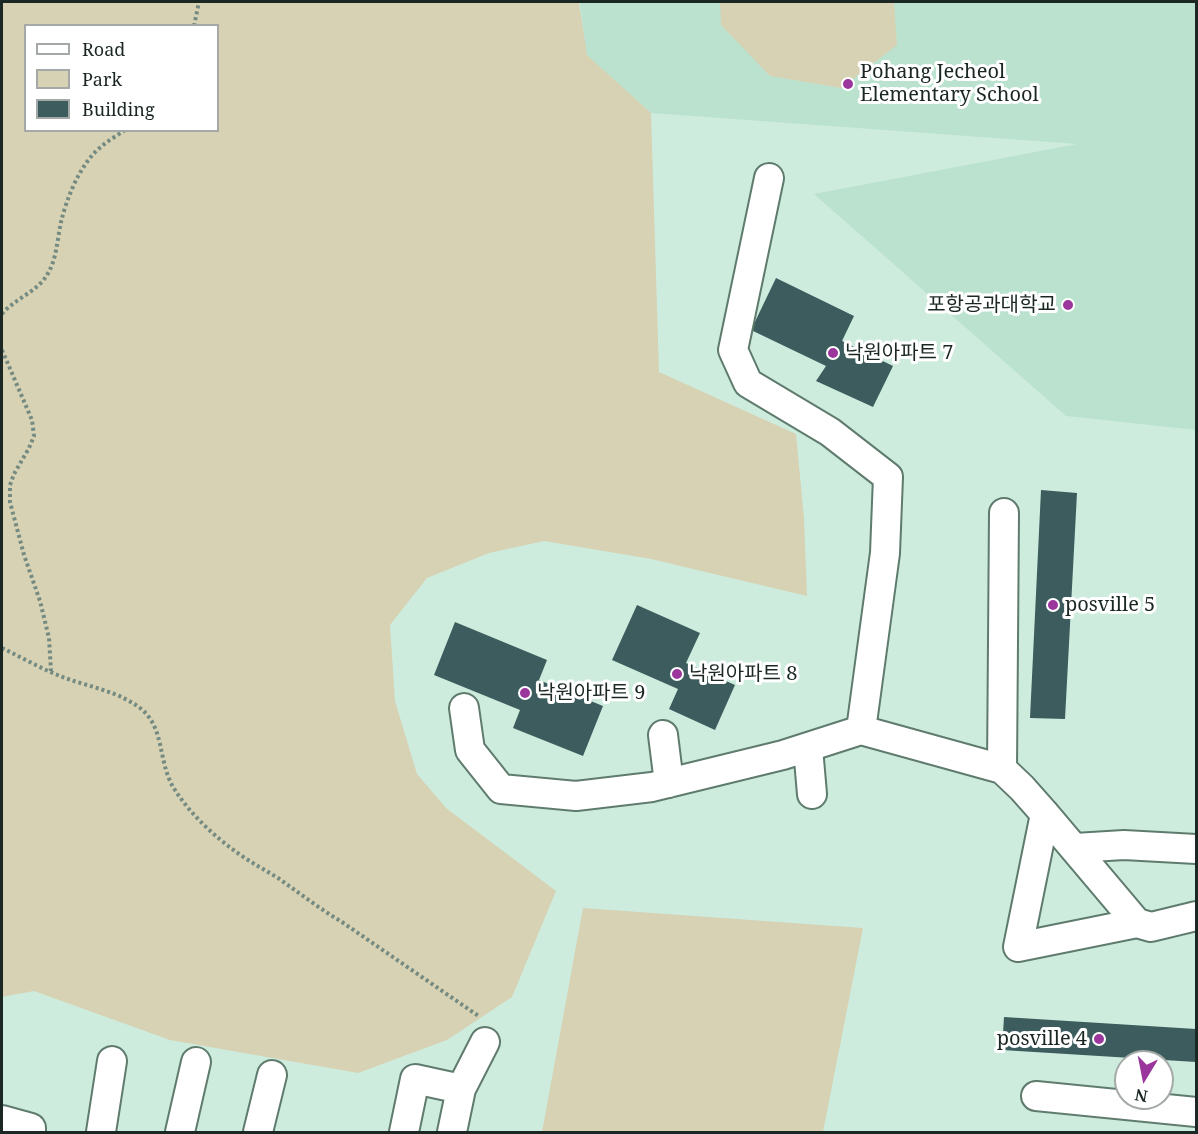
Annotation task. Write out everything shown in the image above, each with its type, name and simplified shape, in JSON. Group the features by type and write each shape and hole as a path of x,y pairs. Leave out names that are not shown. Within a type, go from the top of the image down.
{"lane":[{"path":"769,178 733,350 748,383 830,432 888,477 885,553 861,730"},
{"path":"1002,769 1004,513"},
{"path":"464,708 470,750 501,789 576,796 652,787 783,755 861,730 1002,769 1075,848 1137,923"},
{"path":"663,735 669,783"},
{"path":"808,748 812,794"},
{"path":"1045,814 1018,947 1137,923 1151,927 1197,916"},
{"path":"1075,848 1124,845 1197,849"},
{"path":"452,1132 461,1089 485,1042"},
{"path":"101,1132 112,1061"},
{"path":"180,1132 196,1062"},
{"path":"258,1132 272,1075"},
{"path":"404,1132 416,1079 461,1089"},
{"path":"1036,1095 1197,1112"},
{"path":"2,1120 31,1128 31,1132"}],"path":[{"path":"194,24 199,2"},
{"path":"2,314 9,305 46,278 54,262 67,202 84,166 102,146 122,132"},
{"path":"2,350 32,420 34,435 10,485 10,502 49,638 51,672"},
{"path":"2,648 51,672 110,692 140,708 152,721 158,735 166,773 174,788 199,820 240,854 493,1026 485,1042"}],"shaded area":[{"path":"580,2 1196,2 1196,430 1066,416 814,194 1077,144 651,113 586,55"}],"green space":[{"path":"2,2 579,2 587,55 651,113 659,372 796,434 804,518 807,596 651,559 544,541 489,553 427,578 390,625 395,701 417,774 446,808 556,891 512,997 447,1040 358,1073 170,1040 34,991 2,997"},
{"path":"720,2 894,2 897,45 841,88 770,76 721,25"},
{"path":"583,908 863,928 823,1132 542,1132"}],"building":[{"name":"낙원아파트 7","path":"776,278 854,316 842,341 893,366 873,407 816,381 826,366 751,330"},
{"name":"posville 5","path":"1041,490 1077,493 1065,719 1030,718"},
{"name":"낙원아파트 8","path":"637,605 700,633 686,663 735,685 715,730 669,709 678,689 612,660"},
{"name":"낙원아파트 9","path":"455,622 547,660 539,680 603,706 583,756 513,728 520,710 434,675"},
{"name":"posville 4","path":"1004,1017 1196,1029 1196,1062 1174,1061 1174,1050 1114,1050 1114,1057 1002,1050"}],"place":[{"name":"Pohang Jecheol Elementary School","path":"848,84"},
{"name":"포항공과대학교","path":"1068,305"},
{"name":"낙원아파트 7","path":"833,353"},
{"name":"posville 5","path":"1053,605"},
{"name":"낙원아파트 8","path":"677,674"},
{"name":"낙원아파트 9","path":"525,693"},
{"name":"posville 4","path":"1099,1039"}]}
